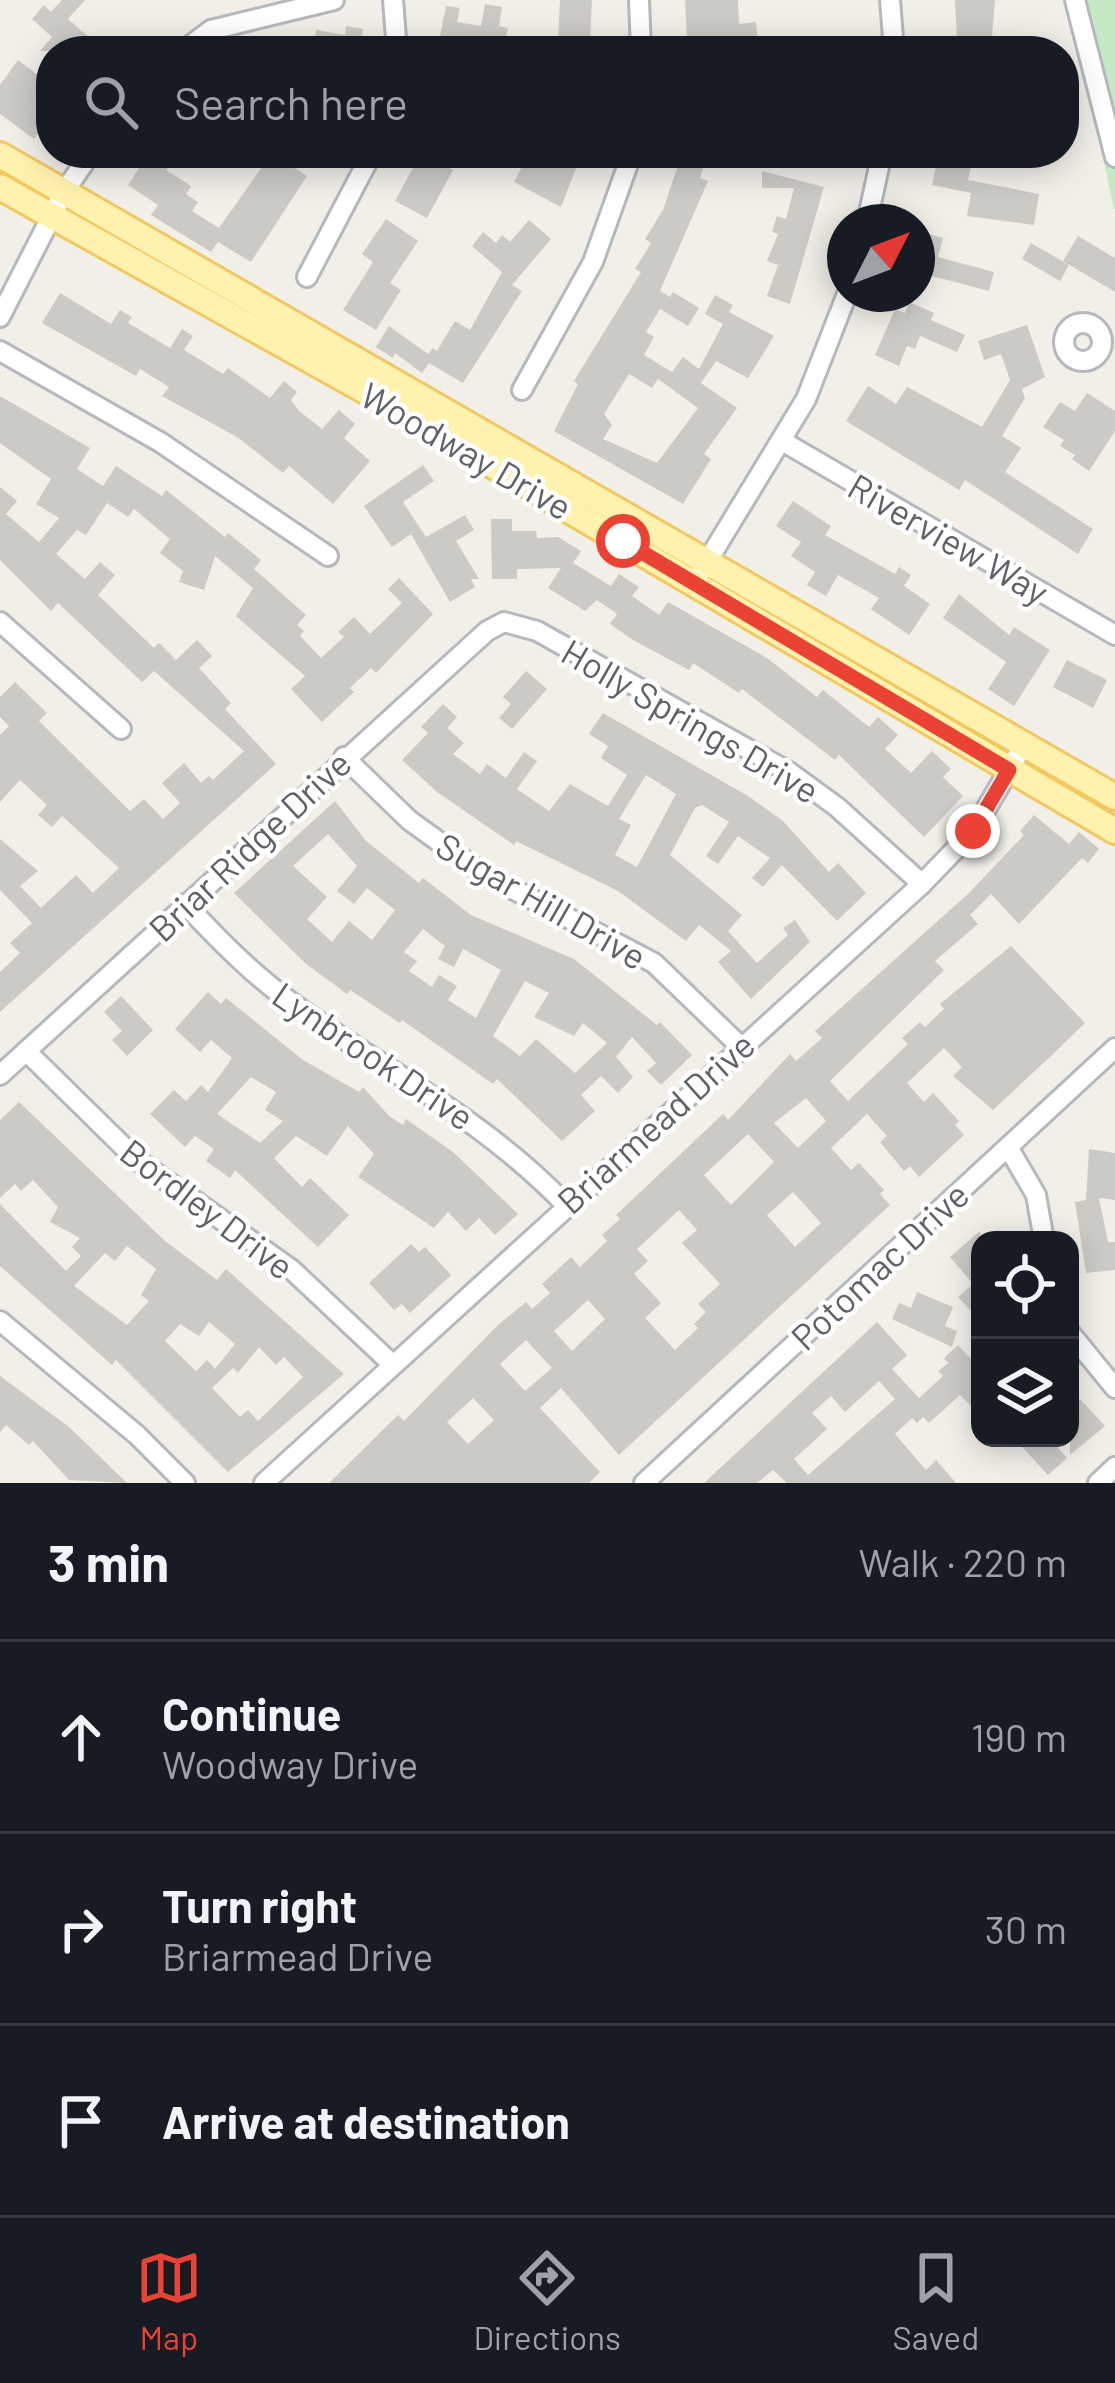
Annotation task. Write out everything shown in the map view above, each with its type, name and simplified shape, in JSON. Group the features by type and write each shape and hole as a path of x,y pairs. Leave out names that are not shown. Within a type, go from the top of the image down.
{"main road":[{"name":"Woodway Drive","path":"0,154 383,389 701,572 1024,743 1115,797"},
{"name":"Woodway Drive","path":"0,187 50,218 383,389"},
{"name":"Woodway Drive","path":"701,572 1009,770 1115,831"}],"street":[{"path":"203,36 211,30 334,0"},
{"path":"393,0 396,36"},
{"path":"639,0 640,36"},
{"path":"890,0 893,36"},
{"path":"1075,0 1115,157"},
{"path":"0,317 81,168"},
{"path":"307,277 363,168"},
{"path":"522,391 593,262 627,168"},
{"path":"871,204 879,168"},
{"path":"701,572 806,399 840,312"},
{"path":"0,351 160,442 328,556"},
{"name":"Riverview Way","path":"782,441 1115,635"},
{"path":"0,622 121,729"},
{"name":"Briar Ridge Drive","path":"0,1075 344,757 487,631 504,622"},
{"name":"Holly Springs Drive","path":"504,622 537,631 790,772 922,884"},
{"name":"Briarmead Drive","path":"264,1483 565,1204 922,884 973,831 1024,743"},
{"name":"Sugar Hill Drive","path":"344,757 409,820 482,874 653,963 693,994 740,1045"},
{"name":"Lynbrook Drive","path":"184,904 241,963 292,1004 470,1117 565,1204"},
{"name":"Potomac Drive","path":"644,1483 1115,1048"},
{"name":"Bordley Drive","path":"26,1051 137,1160 291,1269 392,1364"},
{"path":"1008,1147 1036,1195 1042,1231"},
{"path":"0,1321 137,1435 185,1483"},
{"path":"1075,1339 1115,1388"},
{"path":"1098,1483 1115,1467"}],"green space":[{"path":"1069,0 1115,0 1115,209 1079,36"}],"building":[{"path":"62,0 85,0 68,19 87,36 51,36 32,19 44,5 51,12"},
{"path":"560,0 592,0 590,36 558,36"},
{"path":"685,0 738,0 739,24 756,22 757,36 687,36"},
{"path":"955,0 995,0 992,36 957,36"},
{"path":"485,4 502,7 499,26 508,28 506,36 440,36 446,6 460,8 457,22 481,26"},
{"path":"346,26 363,29 362,36 315,36 316,30 345,35"},
{"path":"18,60 36,74 34,139 0,114 0,85"},
{"path":"139,168 168,168 191,186 186,194 198,202 192,211 219,228 261,168 294,168 307,176 251,262 218,242 211,252 151,215 158,205 128,185"},
{"path":"413,168 453,170 427,218 395,201"},
{"path":"521,168 576,168 561,207 514,182"},
{"path":"677,168 703,168 700,178 708,181 660,291 670,297 673,292 699,308 688,326 660,309 646,332 654,337 644,355 672,372 683,357 699,369 723,324 705,314 715,295 733,305 729,312 774,336 748,378 716,361 701,383 737,408 704,454 711,459 683,504 554,431 578,384 574,381 641,272 635,269 651,243 645,239 663,210","holes":["629,374 652,388 658,379 698,408 657,463 603,439 612,425 604,414"]},
{"path":"936,168 971,168 968,180 1039,194 1034,225 967,216 971,193 932,185"},
{"path":"762,171 824,187 790,304 767,296 778,265 767,261 778,234 772,232 777,216 786,219 794,188 762,188"},
{"path":"386,219 418,241 390,283 401,290 376,330 343,310 373,262 362,254"},
{"path":"529,220 551,239 512,285 522,291 463,383 429,363 422,373 395,353 393,358 376,347 389,326 428,354 433,348 437,351 455,321 470,330 502,272 472,246 483,232 496,243 502,235 510,242"},
{"path":"935,236 943,238 938,257 994,272 989,291 935,277"},
{"path":"1078,236 1115,258 1115,292 1063,261"},
{"path":"1031,243 1069,265 1060,281 1022,259"},
{"path":"60,293 111,324 120,310 132,317 128,323 170,348 182,329 193,336 184,350 223,374 228,368 270,398 284,381 297,392 291,400 299,411 322,429 339,410 355,424 344,438 370,461 333,504 289,466 283,473 237,437 162,396 169,387 140,369 136,376 42,323"},
{"path":"894,312 932,312 931,320 965,335 957,352 920,336 915,349 907,346 899,366 875,355"},
{"path":"1027,325 1045,377 1022,389 1025,398 1002,436 1021,448 1005,472 1093,529 1078,554 965,480 959,490 846,421 868,386 896,404 907,387 982,427 1010,380 1001,354 984,360 978,341"},
{"path":"1087,393 1115,411 1115,431 1089,471 1060,446 1064,440 1043,427 1060,402 1075,411"},
{"path":"0,396 90,448 77,469 103,486 116,466 162,496 166,490 225,537 228,533 261,560 254,569 306,615 297,625 304,631 300,636 321,658 344,637 338,632 354,617 370,634 402,603 388,589 399,578 433,614 376,673 371,668 350,688 354,692 322,722 291,689 305,676 236,616 253,588 215,556 204,590 179,582 183,571 160,553 170,539 134,509 128,517 107,503 86,535 77,530 56,554 85,579 100,562 115,575 98,595 154,648 159,643 176,660 197,640 212,656 199,668 231,703 225,709 276,764 0,1012 0,972 20,953 10,943 32,923 0,890 0,839 38,871 20,886 41,908 76,875 93,893 119,868 62,816 52,827 38,815 47,805 20,780 0,802 0,735 9,726 0,717 0,697 15,682 47,713 39,721 130,811 144,799 163,819 180,803 162,783 184,763 201,783 209,776 213,780 244,751 154,671 142,682 58,603 51,611 0,560 0,487 17,501 6,514 39,542 59,518 36,504 51,479 0,443"},
{"path":"423,465 434,481 403,502 426,537 465,515 474,530 456,541 479,579 471,579 475,587 450,602 411,534 392,547 364,506"},
{"path":"793,501 831,526 825,535 895,574 899,567 911,575 904,586 930,604 909,635 871,609 879,598 838,575 826,596 807,585 815,572 791,556 801,542 776,526"},
{"path":"491,519 512,519 512,531 536,531 537,538 558,537 581,551 573,563 611,586 619,574 639,587 632,596 659,615 668,602 767,658 817,697 823,690 869,727 878,717 898,735 885,749 911,773 932,751 951,769 943,777 963,796 924,837 839,755 835,760 742,689 739,693 693,663 689,670 633,640 610,624 617,614 597,600 585,611 548,588 561,568 517,569 517,579 492,579"},
{"path":"959,594 1009,635 1014,627 1050,650 1014,706 988,689 1006,662 943,618"},
{"path":"1067,660 1107,680 1093,708 1053,687"},
{"path":"526,671 547,689 512,729 499,718 511,704 503,697"},
{"path":"443,704 457,717 447,728 464,743 453,754 480,774 487,764 506,778 524,752 537,761 517,789 549,811 570,784 608,806 627,775 601,758 608,746 589,734 603,713 748,796 783,821 829,872 838,863 866,893 837,921 782,865 763,887 752,878 770,858 738,836 718,864 706,856 729,822 702,805 695,808 670,855 742,915 728,931 757,963 788,935 783,928 795,920 810,942 751,999 718,962 731,951 699,925 686,941 618,891 516,841 514,845 437,792 402,760 428,733 421,727","holes":["646,775 676,794 637,867 615,855 631,825 619,819"]},
{"path":"335,801 366,841 419,883 423,878 471,915 574,959 657,1025 660,1022 692,1055 661,1085 647,1071 656,1063 632,1037 616,1057 633,1077 618,1093 601,1076 581,1095 595,1111 562,1141 497,1079 493,1084 402,1020 350,990 347,994 305,963 234,893","holes":["328,834 357,866 337,891 354,904 367,888 395,910 372,940 349,921 332,942 307,919 327,897 293,866","423,929 445,946 438,959 454,967 463,949 501,970 476,1018 448,1000 457,986 439,975 432,987 409,971 417,961 404,952","525,981 549,993 534,1017 574,1036 583,1023 607,1043 575,1073 536,1039 520,1056 493,1036"]},
{"path":"1034,815 1069,844 1079,832 1099,849 1088,863 1082,858 1019,924 991,894 970,915 978,924 935,961 944,970 830,1081 848,1101 908,1044 902,1038 920,1022 925,1027 944,1009 940,1004 1011,946 1085,1023 1051,1056 993,1110 953,1076 962,1067 944,1048 907,1083 924,1102 933,1093 959,1121 955,1125 964,1135 919,1177 910,1166 904,1171 880,1142 887,1136 867,1114 831,1148 851,1170 859,1163 884,1190 880,1194 890,1205 619,1455 561,1388 540,1408 600,1472 589,1483 329,1483 398,1415 404,1421 498,1325 526,1302 532,1309 550,1293 542,1284 571,1257 580,1267 607,1241 602,1235 620,1219 616,1215 723,1114 728,1120 790,1054 796,1061 822,1038 815,1031 969,893 1024,835 1020,831","holes":["806,1098 826,1121 798,1148 774,1123","748,1134 774,1162 731,1205 704,1175","793,1192 821,1223 795,1247 767,1215","679,1210 697,1230 682,1243 720,1284 698,1304 706,1312 694,1324 698,1328 675,1350 645,1318 661,1303 634,1274 648,1261 637,1249","588,1300 605,1319 572,1351 554,1331","526,1340 552,1368 525,1391 500,1364","473,1398 494,1420 468,1444 447,1422"]},
{"path":"208,992 221,1004 226,998 303,1060 359,1092 363,1087 389,1116 403,1125 406,1119 453,1152 518,1214 495,1235 479,1218 466,1231 448,1212 434,1228 358,1177 374,1154 348,1126 327,1156 296,1136 274,1158 302,1187 310,1178 349,1215 318,1247 235,1170 230,1178 206,1161 214,1149 195,1136 185,1147 150,1114 174,1090 186,1101 201,1085 208,1092 232,1058 211,1040 200,1052 175,1029","holes":["251,1077 276,1092 265,1110 283,1121 260,1143 217,1114"]},
{"path":"121,996 153,1030 127,1056 112,1040 122,1031 104,1012"},
{"path":"19,1102 165,1241 217,1280 226,1269 344,1374 228,1472 116,1360 112,1365 0,1266 0,1204 66,1271 81,1256 72,1247 80,1238 50,1222 58,1207 33,1180 21,1191 15,1184 0,1198 0,1120","holes":["127,1246 156,1269 141,1295 149,1301 127,1325 74,1286 105,1253 115,1261","209,1322 235,1344 215,1369 207,1360 196,1371 165,1341 180,1324 199,1336","259,1347 276,1365 284,1357 303,1377 258,1421 248,1410 240,1417 212,1388 233,1368 238,1373"]},
{"path":"1089,1149 1115,1153 1115,1200 1099,1198 1108,1242 1115,1242 1115,1270 1086,1273 1075,1202 1086,1200"},
{"path":"971,1239 971,1282 950,1257"},
{"path":"411,1244 419,1252 425,1247 451,1275 410,1313 402,1304 394,1310 369,1283"},
{"path":"971,1286 971,1309 970,1310 958,1297"},
{"path":"917,1292 953,1307 945,1326 957,1331 952,1347 892,1319 899,1303 911,1308"},
{"path":"877,1322 907,1355 892,1369 919,1398 943,1376 938,1371 948,1363 944,1358 958,1345 971,1359 971,1406 960,1395 929,1423 923,1417 917,1423 912,1418 895,1434 926,1470 936,1460 956,1483 787,1483 773,1470 757,1483 704,1483","holes":["879,1381 895,1399 808,1475 794,1459 827,1429 812,1413 831,1396 845,1412"]},
{"path":"0,1376 69,1427 127,1483 69,1480 33,1441 29,1445 6,1425 0,1432"},
{"path":"1079,1400 1105,1426 1070,1455 1070,1447 1079,1447"},
{"path":"1022,1447 1057,1447 1067,1458 1048,1475"}],"route":[{"path":"623,541 1009,770 973,831"}]}
